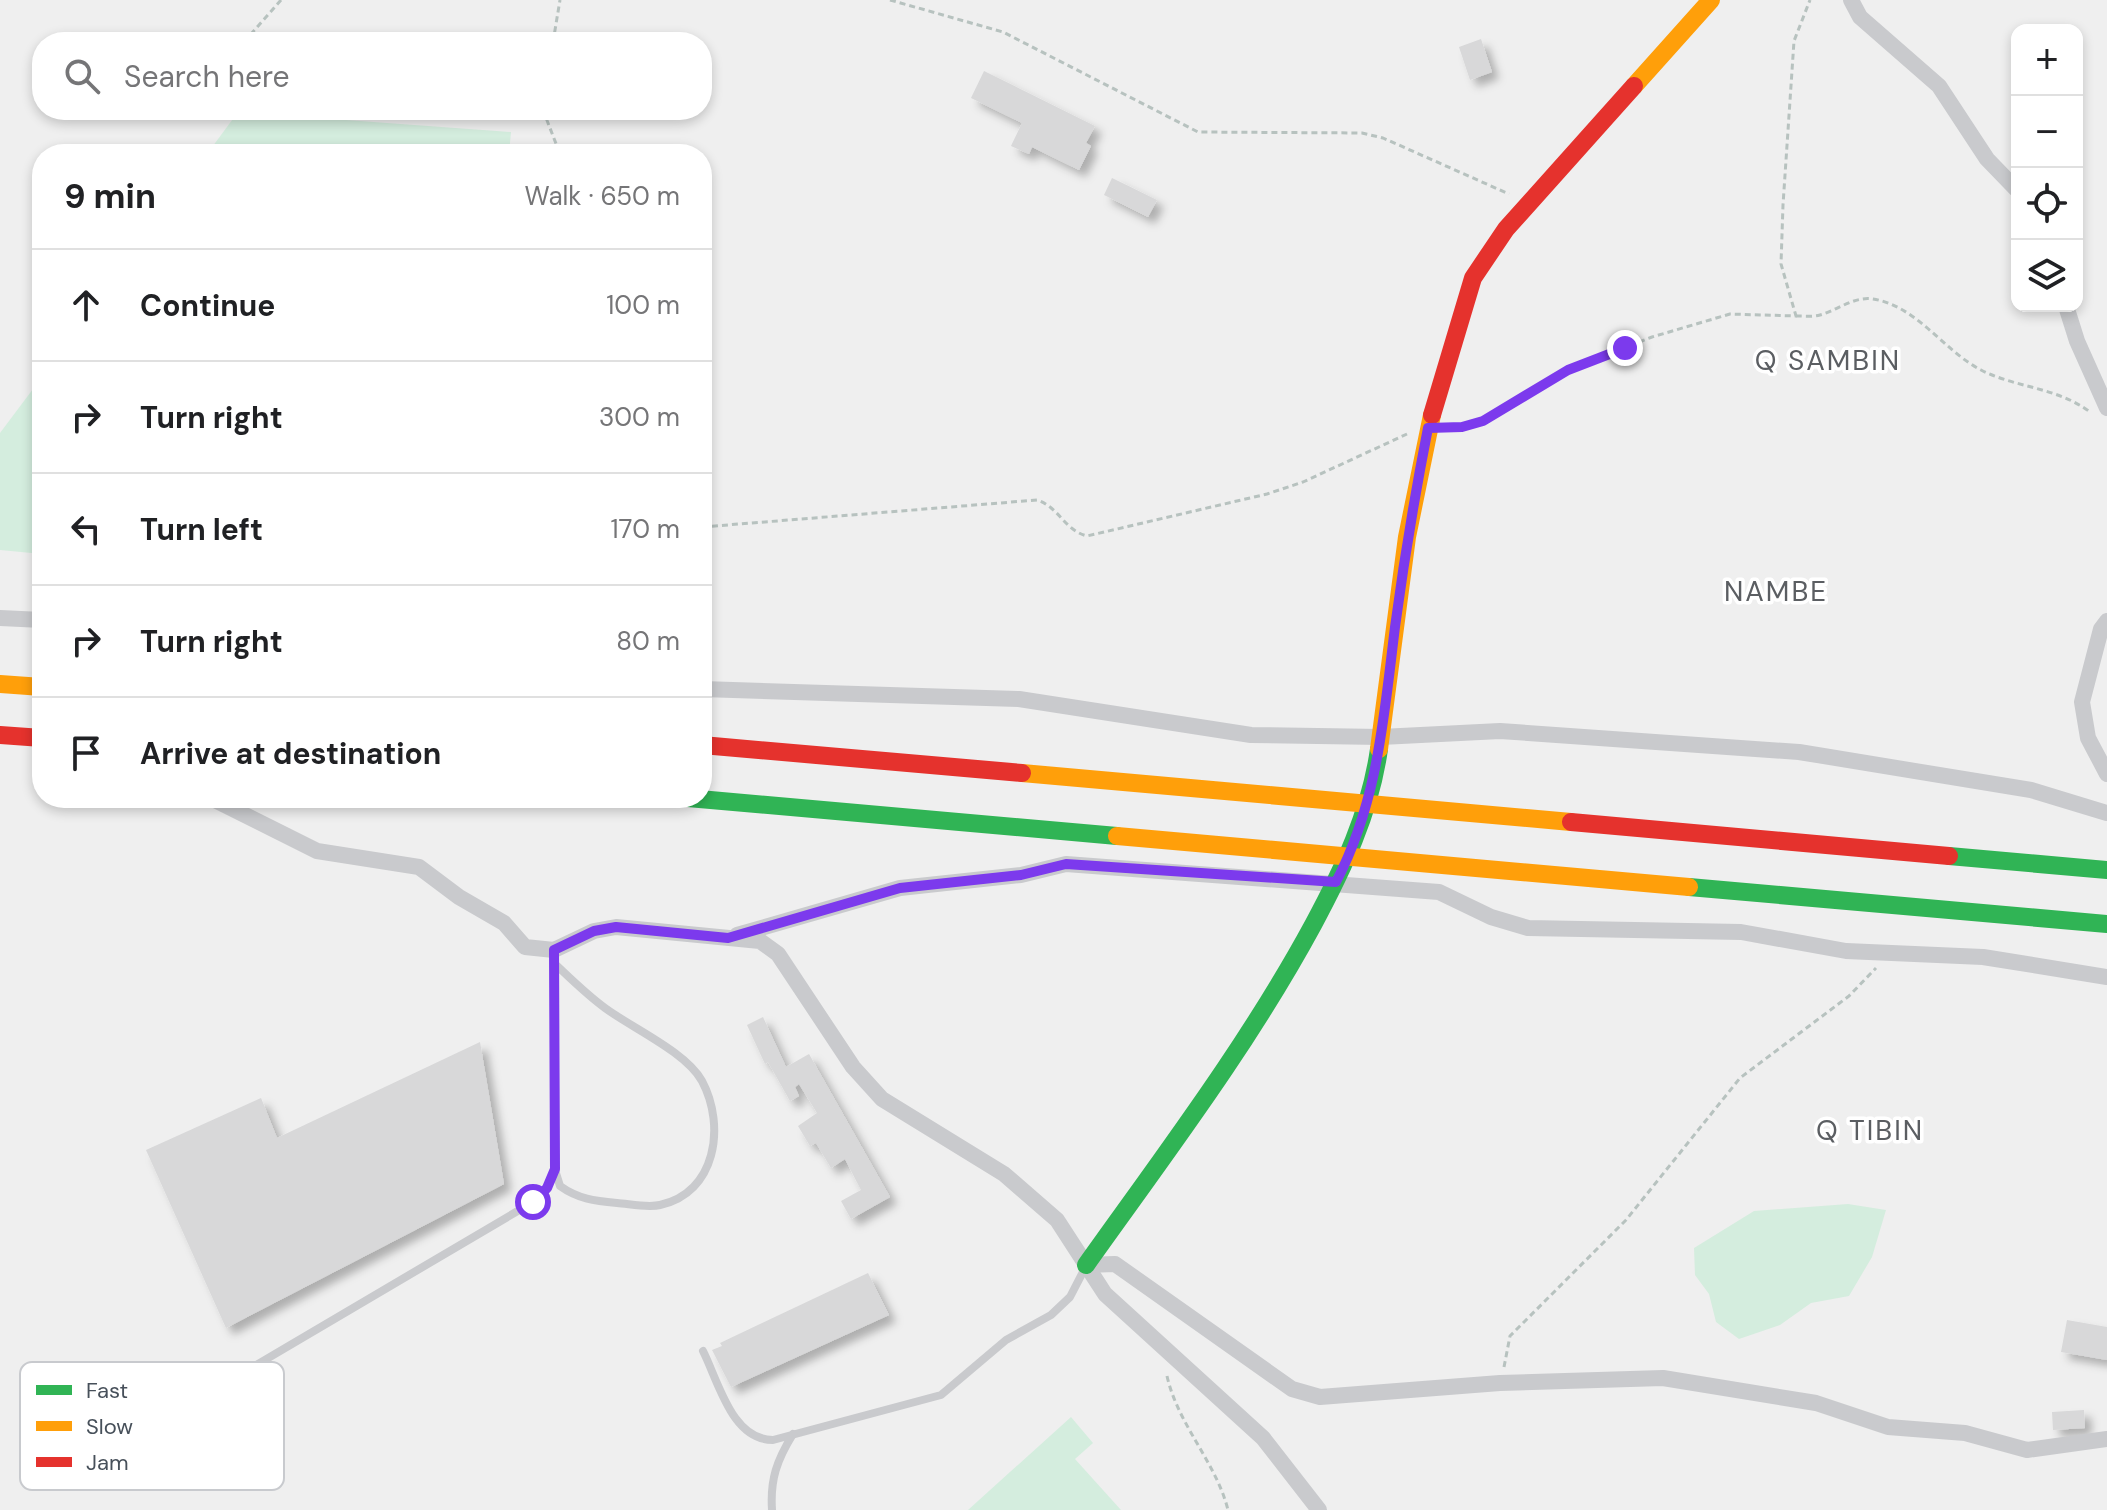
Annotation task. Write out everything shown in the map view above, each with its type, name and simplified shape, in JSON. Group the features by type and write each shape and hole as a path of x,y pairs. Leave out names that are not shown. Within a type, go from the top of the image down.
{"main road":[{"path":"1086,1265 1271,1003 1348,859 1368,803 1381,737 1407,537 1428,428 1458,318 1473,278 1506,229 1711,0"},
{"path":"0,684 32,687"},
{"path":"0,735 32,737"},
{"path":"712,746 2107,870"},
{"path":"712,800 2107,924"}],"street":[{"path":"1851,0 1860,17 1939,86 1987,159 2011,184"},
{"path":"2068,312 2101,412"},
{"path":"0,618 32,620"},
{"path":"2107,621 2101,629 2082,702 2088,738 2107,774"},
{"path":"0,666 32,684"},
{"path":"712,689 1019,699 1251,735 1381,737 1500,731 1799,752 2031,790 2107,813"},
{"path":"231,808 317,851 419,867 459,897 504,923 525,947 554,957 594,931 616,927 760,941 778,954 853,1067 882,1099 1004,1174 1057,1220 1105,1294 1263,1438 1319,1510"},
{"path":"728,938 900,888 1021,875 1066,864 1439,892 1491,917 1528,928 1741,932 1846,951 1983,957 2107,977"},
{"path":"1086,1265 1115,1264 1292,1389 1320,1397 1500,1383 1663,1378 1816,1403 1888,1427 1965,1433 2027,1450 2107,1439"}],"lane":[{"path":"554,957 604,1008 684,1061 702,1081 714,1123 714,1154 704,1178 659,1206 591,1201 573,1195 560,1186 555,1169 554,957"},
{"path":"261,1362 533,1202 547,1188 555,1169"},
{"path":"703,1351 740,1428 757,1440 793,1434 941,1395 1006,1340 1051,1315 1070,1297 1086,1265"},
{"path":"772,1510 770,1485 777,1459 793,1434"}],"path":[{"path":"253,32 281,0"},
{"path":"555,32 560,0"},
{"path":"890,0 1003,32 1198,132 1362,133 1383,138 1530,203"},
{"path":"1796,316 1781,264 1783,205 1794,41 1810,0"},
{"path":"547,120 556,144"},
{"path":"712,526 1037,500 1049,503 1072,532 1087,536 1267,494 1428,428 1462,427 1483,421 1568,370 1652,337 1730,314 1819,316 1851,302 1871,299 1888,304 1936,333 1979,369 2052,391 2101,412"},
{"path":"1500,1383 1510,1336 1626,1220 1740,1078 1849,996 1875,969 1908,953"},
{"path":"1161,1345 1173,1402 1223,1492 1228,1510"}],"green space":[{"path":"232,120 347,120 511,132 510,144 214,144"},
{"path":"32,390 32,553 0,550 0,433"},
{"path":"1848,1204 1886,1210 1872,1257 1849,1296 1811,1303 1780,1325 1739,1339 1716,1322 1709,1294 1695,1275 1694,1248 1754,1211"},
{"path":"1071,1417 1093,1443 1075,1459 1121,1510 968,1510"}],"building":[{"path":"1481,39 1492,72 1470,80 1459,47"},
{"path":"984,71 1095,126 1086,143 1091,146 1079,170 1032,147 1029,154 1011,146 1022,123 971,98"},
{"path":"1112,178 1157,200 1148,217 1104,195"},
{"path":"763,1017 786,1067 809,1054 890,1197 851,1219 841,1201 861,1190 845,1159 831,1168 816,1143 810,1146 798,1126 817,1113 799,1084 795,1087 799,1096 790,1101 768,1062 765,1064 747,1025"},
{"path":"480,1042 504,1184 226,1328 146,1150 261,1098 277,1138"},
{"path":"868,1273 889,1315 731,1387 712,1350 722,1346 720,1343"},
{"path":"2067,1320 2107,1327 2107,1360 2061,1352"},
{"path":"2084,1410 2085,1428 2053,1430 2052,1412"}],"traffic: fast":[{"path":"1086,1265 1205,1098 1288,970 1345,862 1369,796 1379,749"},
{"path":"712,800 1117,836"},
{"path":"1949,856 2107,870"},
{"path":"1689,887 2107,924"}],"traffic: slow":[{"path":"1634,86 1711,0"},
{"path":"1379,749 1407,537 1432,415"},
{"path":"0,684 32,686"},
{"path":"1022,773 1571,822"},
{"path":"1117,836 1689,887"}],"traffic: jam":[{"path":"1432,415 1473,278 1506,229 1634,86"},
{"path":"0,735 32,737"},
{"path":"712,746 1022,773"},
{"path":"1571,822 1949,856"}],"district":[{"name":"Q SAMBIN","path":"1828,360"},
{"name":"NAMBE","path":"1776,591"},
{"name":"Q TIBIN","path":"1870,1130"}],"route":[{"path":"533,1202 547,1188 555,1169 554,950 594,931 616,927 728,938 900,888 1021,875 1066,864 1336,882 1348,859 1375,779 1407,537 1428,428 1462,427 1483,421 1568,370 1625,348"}]}
